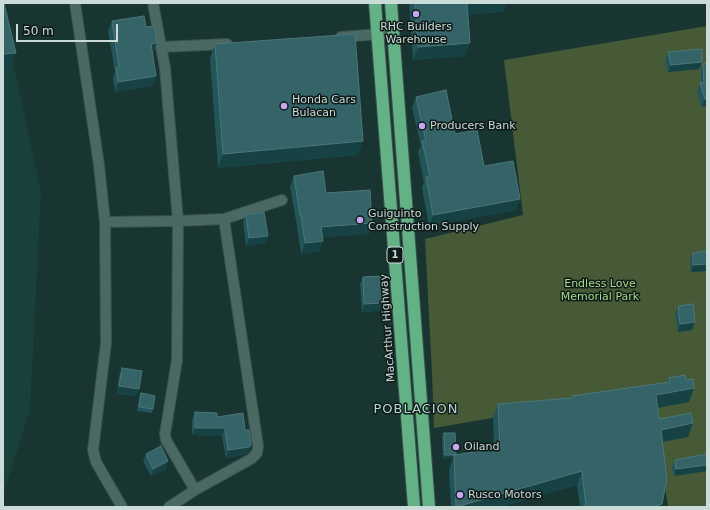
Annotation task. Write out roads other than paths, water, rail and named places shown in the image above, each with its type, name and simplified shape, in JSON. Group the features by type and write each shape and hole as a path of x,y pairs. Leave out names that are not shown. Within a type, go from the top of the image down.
{"highway":[{"name":"MacArthur Highway","path":"375,3 414,507"},
{"name":"1","path":"391,3 429,507"}],"street":[{"path":"75,3 99,165 105,222 106,343 93,450 96,462 122,507"},
{"path":"153,3 165,68 178,221 177,360 165,434 166,440 194,490"},
{"path":"331,38 393,33"},
{"path":"162,47 238,44"},
{"path":"105,222 224,219 282,200"},
{"path":"169,507 194,490 251,459 256,453 258,446 224,219"}],"place":[{"name":"RHC Builders Warehouse","path":"416,14"},
{"name":"Honda Cars Bulacan","path":"284,106"},
{"name":"Producers Bank","path":"422,126"},
{"name":"Guiguinto Construction Supply","path":"360,220"},
{"name":"Oiland","path":"456,447"},
{"name":"Rusco Motors","path":"460,495"}],"district":[{"name":"POBLACION","path":"416,410"}],"park label":[{"name":"Endless Love Memorial Park","path":"600,290"}]}
